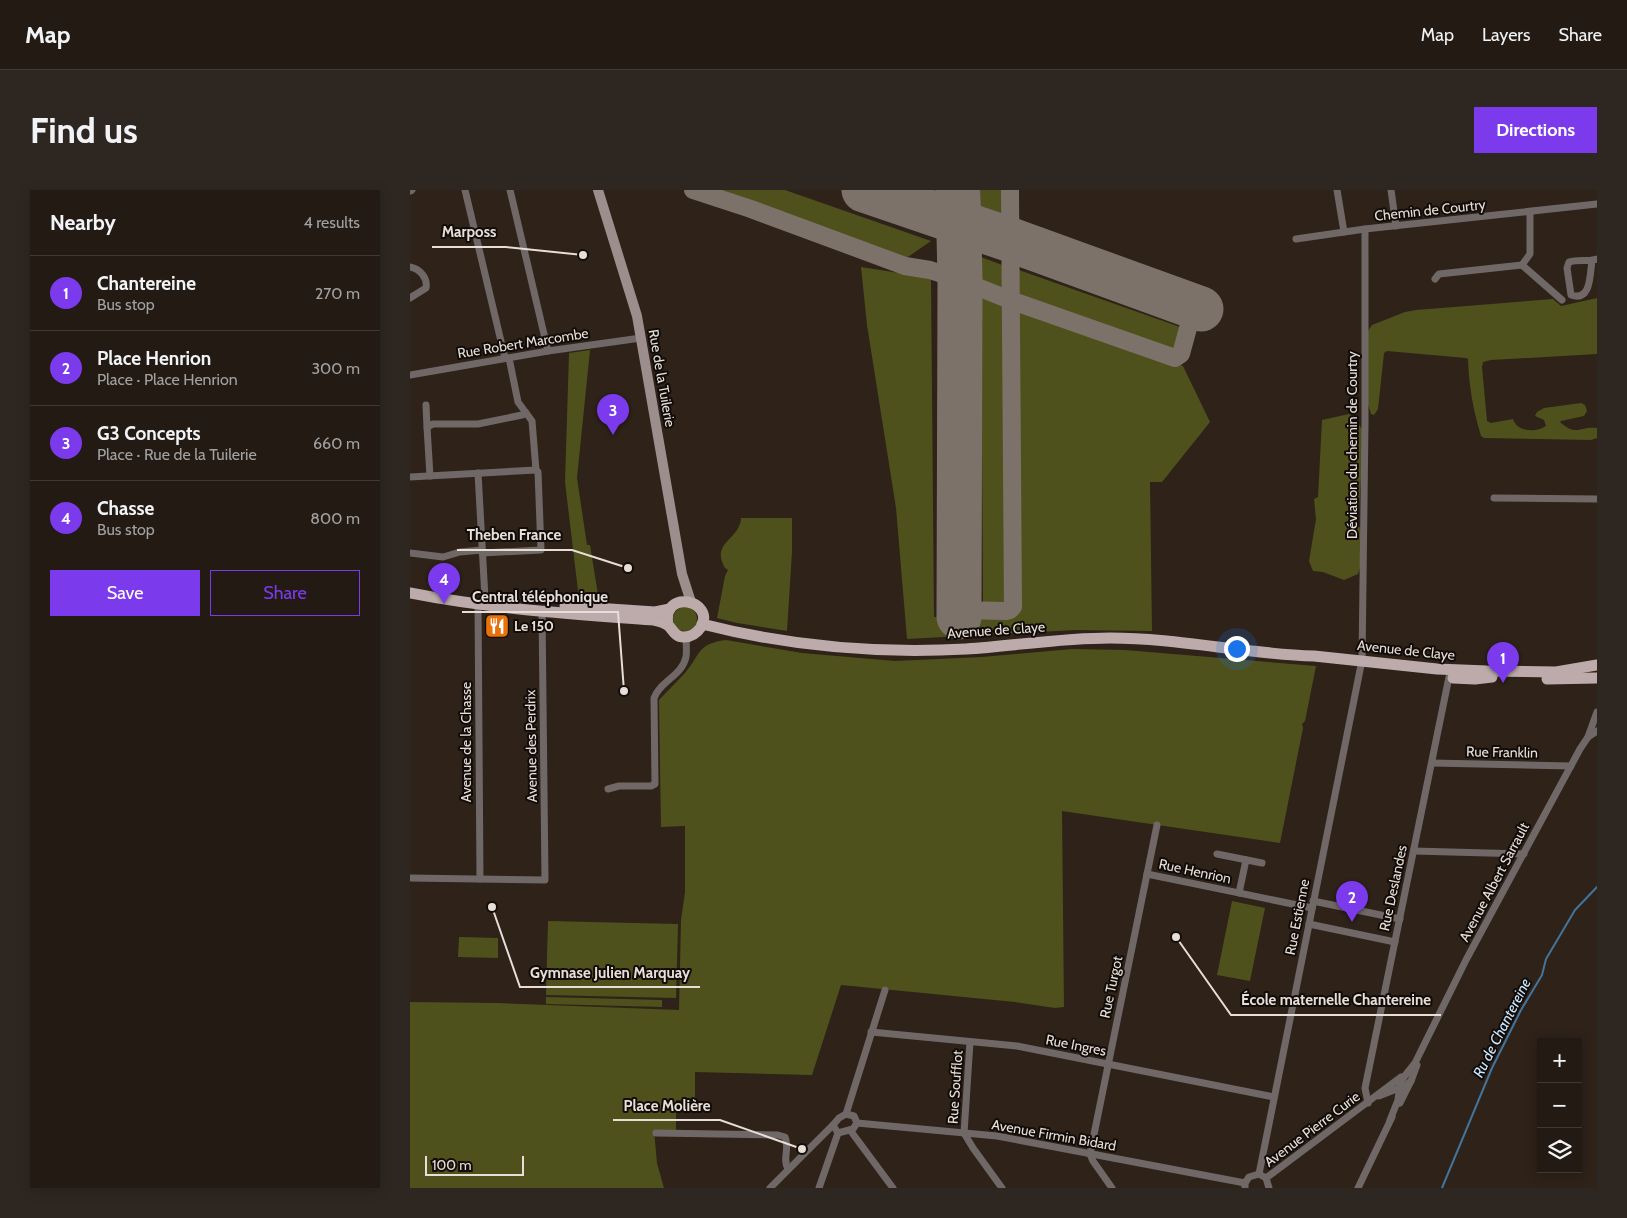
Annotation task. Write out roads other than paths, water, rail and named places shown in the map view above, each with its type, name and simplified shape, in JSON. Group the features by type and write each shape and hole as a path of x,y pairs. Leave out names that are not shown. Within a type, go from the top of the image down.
{"main road":[{"path":"410,586 481,601 542,611 654,620 668,625 675,634 686,637 698,632 702,624 702,613 691,602 680,602 655,612 481,601 410,593"},
{"path":"668,625 668,614 673,606"},
{"name":"Avenue de Claye","path":"702,624 786,640 871,649 965,649 1112,638 1173,642 1293,655 1313,660 1437,669 1556,672 1597,665"},
{"name":"Avenue de Claye","path":"1362,663 1428,675 1475,679 1493,677 1597,678"}],"street":[{"path":"410,553 443,557 460,552 541,550 540,496 533,424 518,402 465,190"},
{"path":"510,190 548,352"},
{"name":"Rue de la Tuilerie","path":"598,190 635,306 682,574 691,602"},
{"path":"1337,190 1344,232"},
{"path":"1392,190 1396,226"},
{"name":"Chemin de Courtry","path":"1296,239 1365,229 1597,204"},
{"path":"1522,265 1530,254 1530,212"},
{"name":"Déviation du chemin de Courtry","path":"1362,663 1365,229"},
{"path":"1574,260 1595,260 1587,291 1582,297 1578,298 1571,295 1567,268 1568,262 1574,260"},
{"path":"1435,279 1439,274 1522,265 1562,300"},
{"path":"410,267 421,271 427,283 426,288 410,298"},
{"name":"Rue Robert Marcombe","path":"410,375 641,338"},
{"path":"426,405 430,476"},
{"path":"427,427 450,423 458,425 478,424 526,413"},
{"path":"410,477 536,470"},
{"name":"Avenue de la Chasse","path":"478,473 482,552 480,879"},
{"path":"1494,498 1597,499"},
{"name":"Rue de la Tuilerie","path":"673,606 681,592 682,574"},
{"name":"Avenue des Perdrix","path":"480,879 545,880 542,611"},
{"path":"608,789 619,786 653,786 655,784 654,698 660,688 682,667 686,658 686,637"},
{"name":"Rue Estienne","path":"1259,1174 1362,663"},
{"name":"Avenue de Claye","path":"1449,677 1453,673 1474,674 1487,671"},
{"name":"Rue Deslandes","path":"1370,1101 1365,1088 1449,677"},
{"path":"1588,737 1597,712"},
{"name":"Avenue Albert Sarrault","path":"1390,1120 1398,1100 1400,1082 1416,1063 1453,986 1571,766 1588,737 1597,731"},
{"name":"Rue Franklin","path":"1432,763 1571,766"},
{"name":"Rue Turgot","path":"1090,1154 1157,825"},
{"path":"1414,851 1524,854"},
{"name":"Rue Henrion","path":"1217,854 1262,863"},
{"name":"Rue Henrion","path":"1239,893 1246,860"},
{"name":"Rue Henrion","path":"1147,874 1239,893 1400,919"},
{"path":"410,878 480,879"},
{"path":"1308,924 1395,942"},
{"path":"819,1188 836,1130 846,1114 885,990"},
{"name":"Rue Ingres","path":"871,1032 1017,1046 1274,1097"},
{"name":"Rue Soufflot","path":"964,1133 970,1042"},
{"name":"Avenue Albert Sarrault","path":"1358,1188 1410,1081 1422,1051"},
{"name":"Avenue Pierre Curie","path":"1266,1178 1404,1075"},
{"path":"1399,1088 1410,1081"},
{"name":"Avenue Pierre Curie","path":"1370,1101 1399,1088"},
{"path":"770,1188 818,1140 836,1130 850,1130 855,1127 857,1123 854,1116 846,1114"},
{"name":"Avenue Firmin Bidard","path":"857,1123 997,1136 1245,1186"},
{"path":"850,1130 892,1188"},
{"path":"656,1133 778,1135 785,1137 787,1142 785,1159 788,1170"},
{"path":"964,1133 1002,1188"},
{"path":"1090,1154 1112,1188"},
{"path":"1245,1186 1249,1177 1259,1174 1266,1178 1269,1188"}],"waterway":[{"name":"Ru de Chantereine","path":"1442,1188 1492,1068 1521,1010 1542,975 1546,959 1575,910 1597,887"}],"place":[{"name":"Marposs","path":"583,255"},
{"name":"G3 Concepts","path":"613,435"},
{"name":"Theben France","path":"628,568"},
{"name":"Chasse","path":"444,604"},
{"name":"Le 150","path":"497,626"},
{"name":"Chantereine","path":"1503,683"},
{"name":"Central téléphonique","path":"624,691"},
{"name":"Gymnase Julien Marquay","path":"492,907"},
{"name":"Place Henrion","path":"1352,922"},
{"name":"École maternelle Chantereine","path":"1176,937"},
{"name":"Place Molière","path":"802,1149"}]}
